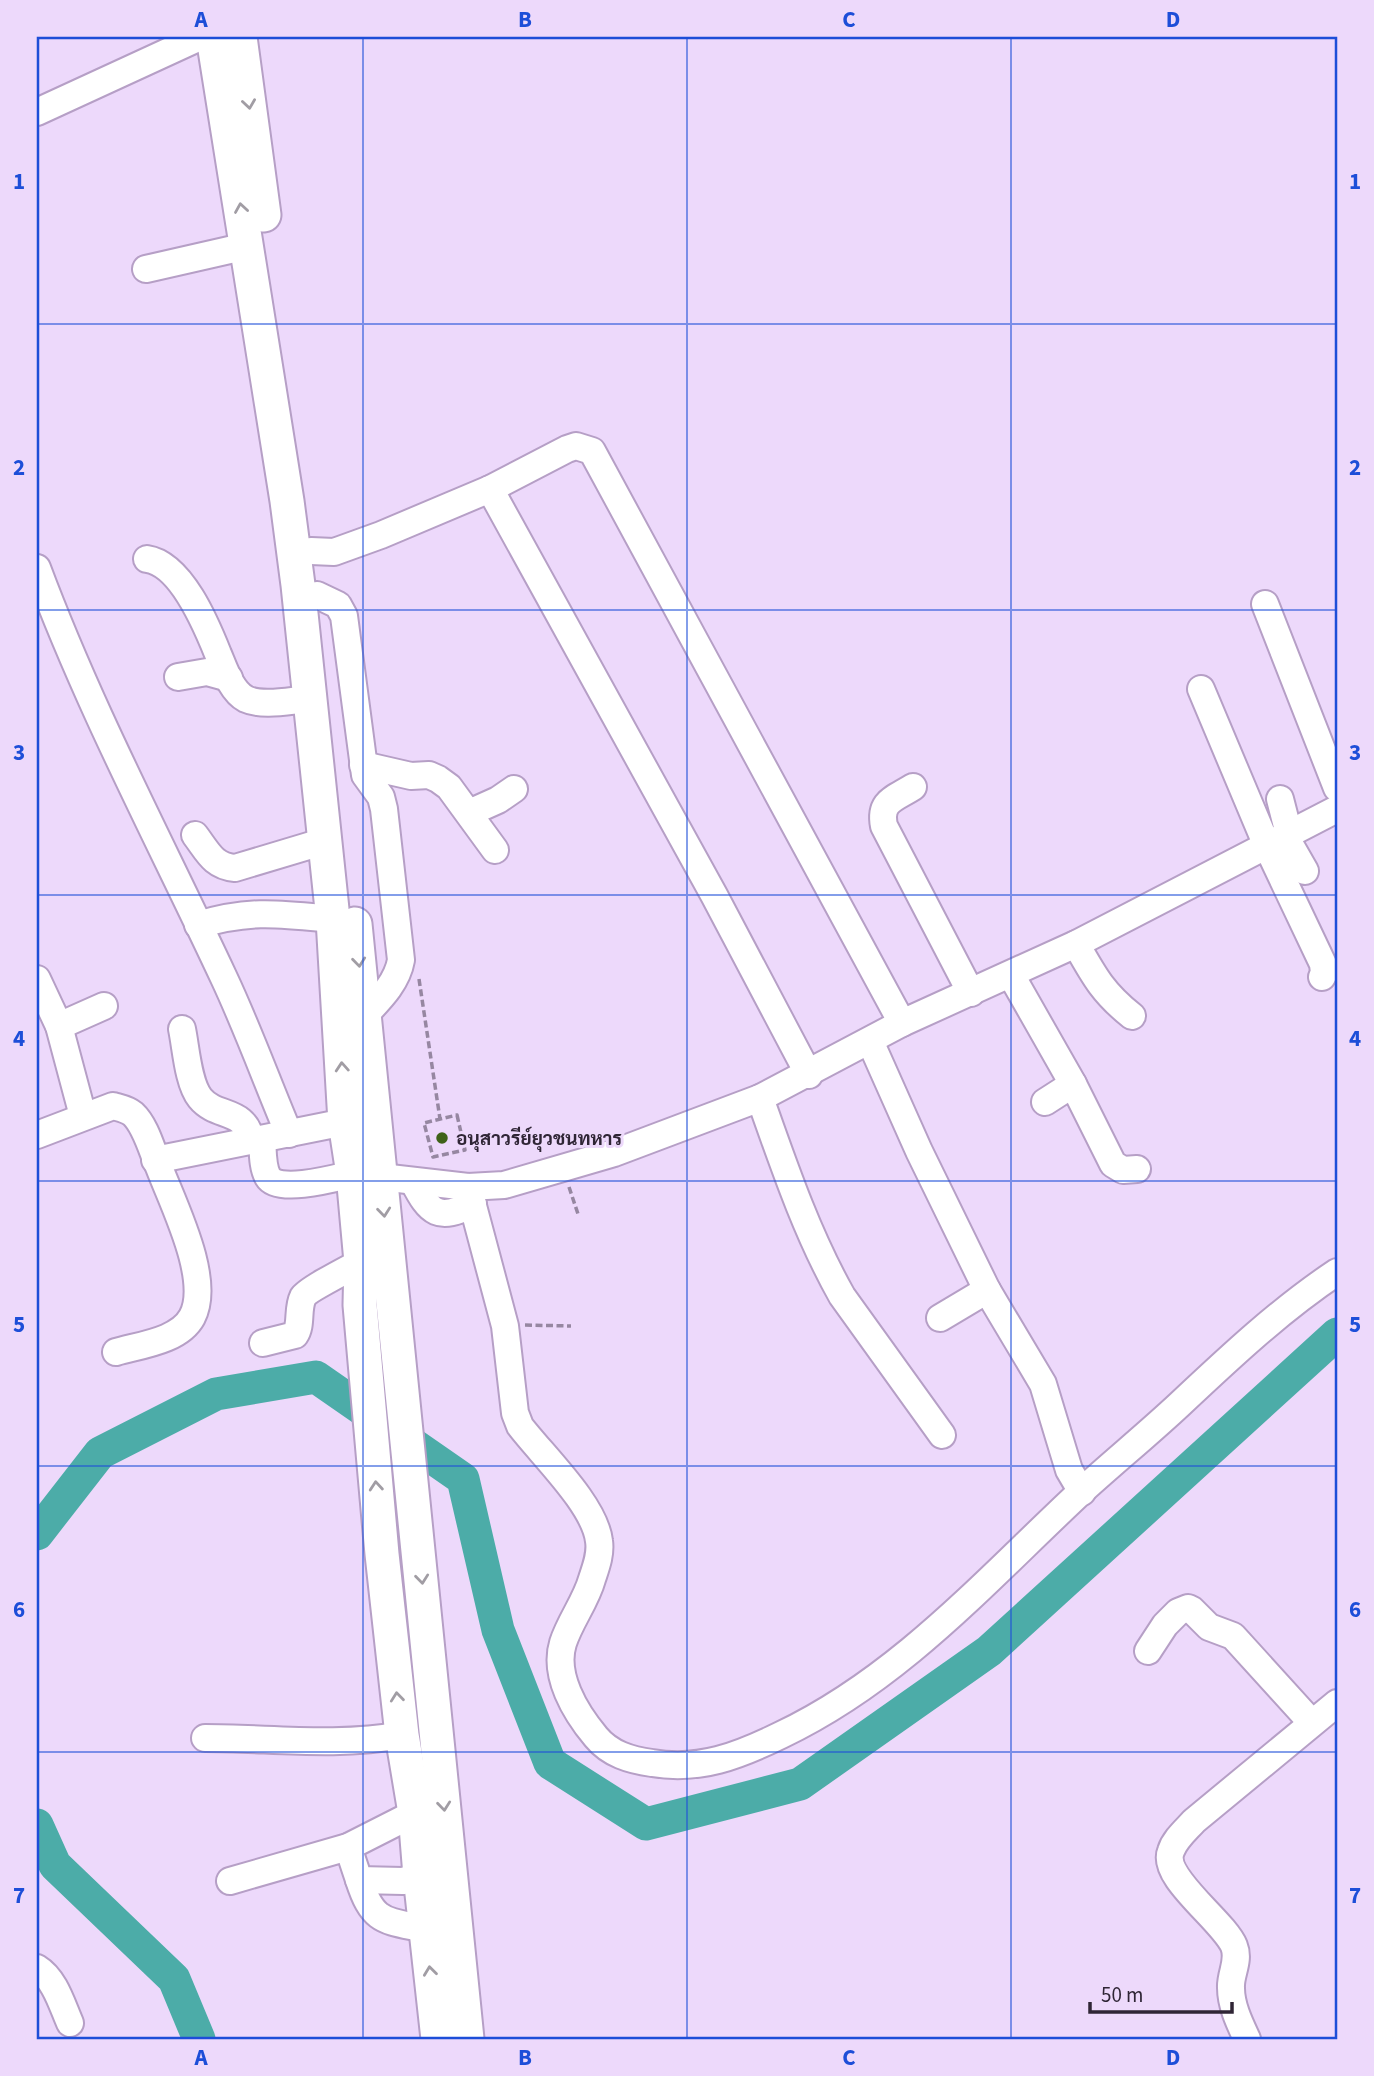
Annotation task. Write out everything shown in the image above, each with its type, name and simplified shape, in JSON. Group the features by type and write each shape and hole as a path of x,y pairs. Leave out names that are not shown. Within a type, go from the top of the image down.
{"main road":[{"path":"213,37 287,501 333,919 345,1122 367,1175 401,1370 467,2039"},
{"path":"240,37 331,700 364,1016 367,1175 360,1262 360,1305 382,1554 402,1735 415,1813 438,2039"}],"street":[{"path":"37,112 200,37"},
{"path":"146,269 247,246"},
{"path":"311,551 334,552 381,535 490,489 567,449 576,446 592,451 902,1023"},
{"path":"490,489 714,895 809,1074"},
{"path":"146,559 159,561 167,567 182,586 205,623 238,692 254,701 310,699"},
{"path":"37,568 66,645 237,1007 289,1134"},
{"path":"317,595 338,605 344,616 363,765 366,779 381,797 384,809 401,960 393,982 364,1016"},
{"path":"1265,604 1337,788"},
{"path":"178,677 207,672 229,678"},
{"path":"1201,689 1280,839 1323,964 1322,977"},
{"path":"363,765 411,776 429,775 438,779 449,787 495,850"},
{"path":"913,788 884,807 884,826 971,993"},
{"path":"469,813 498,800 514,789"},
{"path":"1280,799 1280,839 1305,870"},
{"path":"182,1029 193,1087 201,1100 214,1109 235,1116 245,1123 256,1140 269,1179 275,1183 304,1183 367,1175 413,1181 470,1195 614,1153 760,1098 902,1023 1076,944 1337,809"},
{"path":"195,835 212,858 223,867 235,868 325,841"},
{"path":"198,925 227,916 257,913 333,919"},
{"path":"1076,944 1100,986 1111,1000 1132,1016"},
{"path":"1011,975 1073,1084 1113,1164 1123,1170 1137,1169"},
{"path":"37,979 59,1026 83,1116"},
{"path":"59,1026 104,1006"},
{"path":"870,1041 919,1151 987,1290 1043,1384 1069,1470 1082,1492"},
{"path":"1045,1102 1073,1084"},
{"path":"760,1098 792,1188 830,1275 842,1296 942,1435"},
{"path":"37,1135 113,1106 124,1108 134,1115 190,1244 196,1271 198,1303 191,1319 167,1337 116,1352"},
{"path":"155,1160 345,1122"},
{"path":"470,1195 505,1326 515,1413 520,1426 573,1489 589,1514 599,1539 598,1559 589,1589 564,1643 560,1665 575,1710 607,1749 631,1760 676,1767 723,1760 796,1728 851,1696 900,1661 973,1597 1082,1492 1298,1298 1337,1272"},
{"path":"263,1343 297,1333 299,1311 307,1292 360,1262"},
{"path":"940,1318 987,1290"},
{"path":"1148,1651 1165,1625 1178,1612 1188,1608 1209,1627 1233,1636 1312,1723"},
{"path":"1247,2039 1232,2000 1230,1985 1236,1957 1234,1946 1223,1929 1175,1875 1168,1863 1170,1851 1194,1821 1337,1703"},
{"path":"205,1738 264,1738 344,1743 402,1735"},
{"path":"230,1881 348,1847 415,1813"},
{"path":"348,1847 366,1902 372,1910 382,1917 425,1929"},
{"path":"359,1880 403,1881 420,1876"},
{"path":"37,1968 51,1982 70,2023"}],"path":[{"path":"419,979 439,1119"},
{"path":"457,1115 466,1150 433,1157 424,1123 439,1119 457,1115"},
{"path":"562,1169 578,1214"},
{"path":"505,1326 571,1326"}],"waterway":[{"path":"37,1534 100,1453 216,1394 316,1377 463,1479 498,1630 550,1763 646,1824 800,1784 989,1651 1337,1334"},
{"path":"37,1825 55,1865 174,1979 199,2039"}],"place":[{"name":"อนุสาวรีย์ยุวชนทหาร","path":"442,1138"}]}
